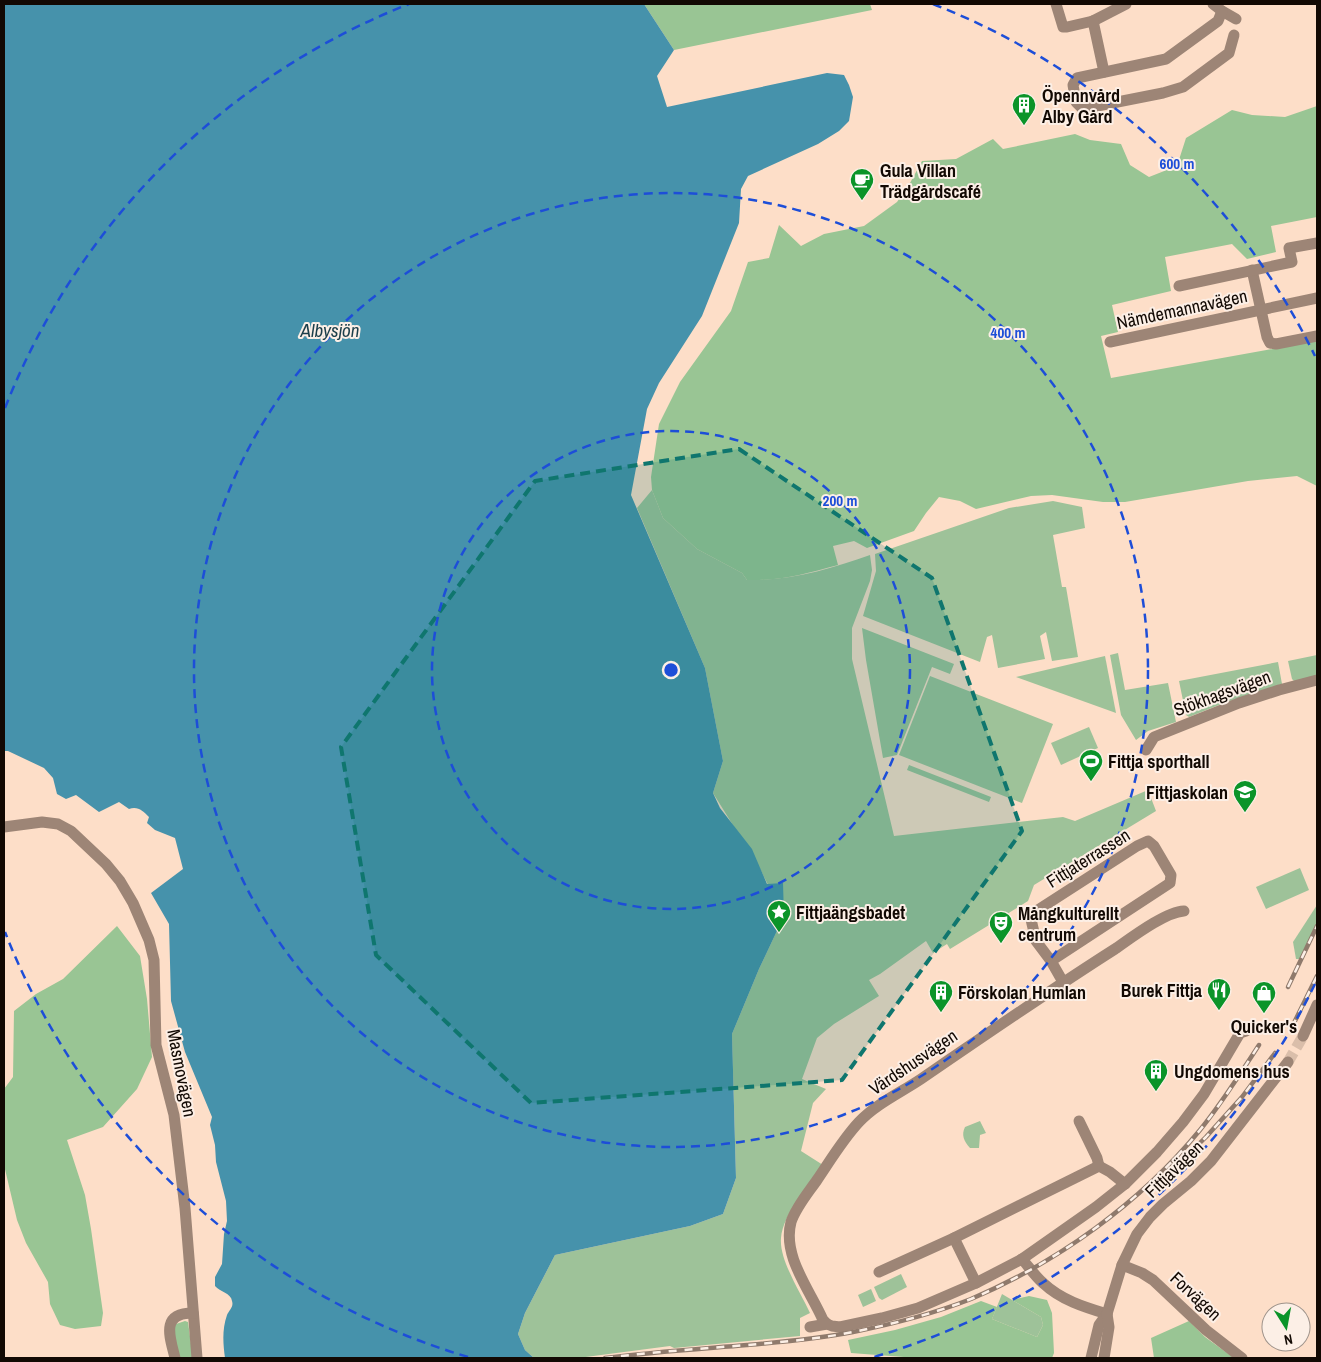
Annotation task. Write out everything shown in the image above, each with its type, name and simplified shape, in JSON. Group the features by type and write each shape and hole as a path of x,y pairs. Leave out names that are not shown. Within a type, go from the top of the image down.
{"street":[{"path":"1056,4 1063,27 1067,28 1093,21 1126,4"},
{"path":"1217,7 1236,19"},
{"path":"1217,7 1218,20 1166,59 1077,78 1073,85 1076,102 1082,108 1177,90 1229,53 1234,35"},
{"path":"1093,21 1104,72"},
{"name":"Nämdemannavägen","path":"1179,286 1292,262 1289,248 1317,242"},
{"name":"Nämdemannavägen","path":"1252,270 1270,343 1276,344 1317,336"},
{"name":"Nämdemannavägen","path":"1110,342 1317,298"},
{"name":"Stökhagsvägen","path":"1146,750 1154,736 1239,703 1317,680"},
{"name":"Masmovägen","path":"4,827 42,822 58,824 71,831 106,864 120,881 133,903 149,940 154,960 155,1037 174,1115 185,1208 197,1358"},
{"name":"Fittjaterrassen","path":"1051,962 1170,883 1171,875 1154,846 1148,842 1137,846 1030,915 1036,941 1063,982"},
{"name":"Värdshusvägen","path":"827,1324 823,1320 792,1256 788,1237 798,1208 835,1153 859,1122 872,1110 1063,982 1152,925 1176,912 1184,912"},
{"path":"1303,1036 1317,1005"},
{"path":"810,1327 827,1324 840,1327 918,1308 976,1283 1022,1259 1096,1207 1125,1184 1157,1152 1204,1094 1240,1033 1246,1031"},
{"name":"Fittjavägen","path":"1091,1358 1099,1325 1107,1314 1122,1265 1137,1234 1150,1217 1211,1161 1288,1062"},
{"path":"1079,1121 1099,1166 1125,1184"},
{"path":"879,1272 954,1238 1099,1166"},
{"path":"954,1238 976,1283"},
{"path":"1022,1259 1043,1283 1058,1294 1074,1304 1107,1314"},
{"name":"Forvägen","path":"1122,1265 1154,1280 1206,1330 1242,1358"},
{"path":"175,1358 169,1327 177,1315 193,1313"},
{"name":"Fittjavägen","path":"1104,1358 1109,1327 1107,1314"}],"highlighted area":[{"path":"739,449 932,578 1022,831 842,1080 531,1103 376,955 341,747 535,481"}],"green space":[{"path":"644,4 870,4 872,10 674,50"},
{"path":"1317,106 1317,217 1271,226 1276,252 1247,259 1232,244 1165,257 1171,291 1112,305 1118,332 1101,336 1111,378 1317,341 1317,486 1297,476 1248,481 1125,502 1103,502 1052,495 1031,496 976,509 960,501 939,497 914,531 867,548 854,541 833,546 838,565 793,576 760,580 747,580 742,573 697,549 663,518 652,490 651,477 659,424 680,382 731,311 748,262 769,258 779,225 801,246 824,234 864,226 897,202 922,161 956,159 993,139 1003,149 1075,134 1090,140 1121,144 1130,165 1149,177 1177,166 1186,138 1232,110 1252,115 1285,117"},
{"path":"652,490 663,518 697,549 742,573 747,580 763,580 810,573 870,555 872,570 870,581 852,628 852,659 894,836 1063,817 1075,821 1148,790 1156,811 1034,885 1028,901 950,949 947,944 933,953 926,941 869,980 879,996 834,1024 817,1038 802,1079 826,1089 813,1103 801,1151 823,1165 791,1210 786,1219 781,1238 783,1256 810,1313 800,1318 800,1336 674,1348 670,1346 578,1358 534,1358 525,1350 518,1334 525,1313 555,1255 690,1226 723,1214 736,1178 732,1034 759,969 784,916 759,867 713,793 723,761 705,668 637,508"},
{"path":"1053,501 1082,507 1085,528 1053,535 1062,587 1066,587 1078,657 1052,661 1046,632 1040,636 1045,659 998,668 992,635 987,637 980,662 863,616 876,571 875,554 1009,508"},
{"path":"862,628 954,664 950,674 932,667 897,755 883,758"},
{"path":"1118,653 1125,690 1168,683 1176,722 1148,731 1136,740 1121,715 1110,655"},
{"path":"1317,655 1317,676 1294,681 1288,661"},
{"path":"1105,656 1116,713 1016,677"},
{"path":"1278,662 1282,684 1189,717 1186,715 1179,681"},
{"path":"930,676 1053,724 1022,803 899,755"},
{"path":"1089,727 1098,748 1061,765 1051,743"},
{"path":"909,765 991,797 989,802 907,770"},
{"path":"1300,868 1309,890 1266,909 1256,887"},
{"path":"1317,905 1317,922 1300,959 1296,959 1293,942"},
{"path":"117,926 140,956 147,999 152,1057 137,1089 103,1127 67,1140 85,1195 103,1313 101,1326 75,1329 60,1325 50,1304 48,1282 26,1243 17,1220 4,1165 4,1089 13,1077 14,1011 36,994 63,979"},
{"path":"980,1121 986,1133 980,1135 979,1148 970,1148 964,1138 965,1127"},
{"path":"901,1274 907,1287 882,1300 879,1298 874,1287"},
{"path":"871,1289 876,1301 863,1307 858,1295"},
{"path":"1002,1294 1041,1317 1043,1325 1037,1337 992,1319"},
{"path":"1029,1296 1047,1300 1052,1313 1054,1353 1052,1358 917,1358 851,1353 848,1340 895,1330 941,1317 981,1301 997,1307 992,1319 1037,1337 1043,1325 1041,1317 1012,1300"},
{"path":"1189,1321 1205,1337 1234,1358 1154,1358 1151,1338"},
{"path":"188,1322 193,1358 179,1358 173,1331 176,1324"}],"water":[{"name":"Albysjön","path":"4,4 644,4 674,50 657,76 667,107 827,73 844,75 849,85 853,97 849,121 839,131 818,144 748,176 741,189 739,223 702,316 659,383 647,409 631,495 705,668 723,761 713,793 720,808 752,849 767,884 783,883 784,916 759,969 732,1034 736,1178 723,1214 690,1226 555,1255 525,1313 518,1334 525,1350 534,1358 225,1358 224,1326 232,1303 230,1296 215,1286 215,1277 222,1264 227,1221 226,1201 216,1162 215,1145 210,1125 212,1117 185,1052 171,1001 169,924 151,893 183,869 175,838 155,830 147,823 149,817 142,811 129,809 119,802 99,812 76,795 66,799 57,794 53,778 44,768 8,751 4,751"}],"tunnel":[{"path":"1288,1062 1303,1036"}],"railway":[{"path":"1288,987 1317,926"},
{"path":"1292,1027 1317,976"},
{"path":"605,1358 787,1341 840,1334 883,1326 928,1314 971,1299 1003,1284 1066,1249 1124,1206 1151,1182 1177,1157 1208,1120 1259,1045"},
{"path":"1169,1173 1206,1137 1242,1097 1275,1053"}],"place":[{"name":"Öpennvård Alby Gård","path":"1024,126"},
{"name":"Gula Villan Trädgårdscafé","path":"862,201"},
{"name":"Fittja sporthall","path":"1091,782"},
{"name":"Fittjaskolan","path":"1245,813"},
{"name":"Fittjaängsbadet","path":"779,933"},
{"name":"Mångkulturellt centrum","path":"1001,944"},
{"name":"Burek Fittja","path":"1219,1011"},
{"name":"Förskolan Humlan","path":"941,1013"},
{"name":"Quicker's","path":"1264,1014"},
{"name":"Ungdomens hus","path":"1156,1092"}]}
